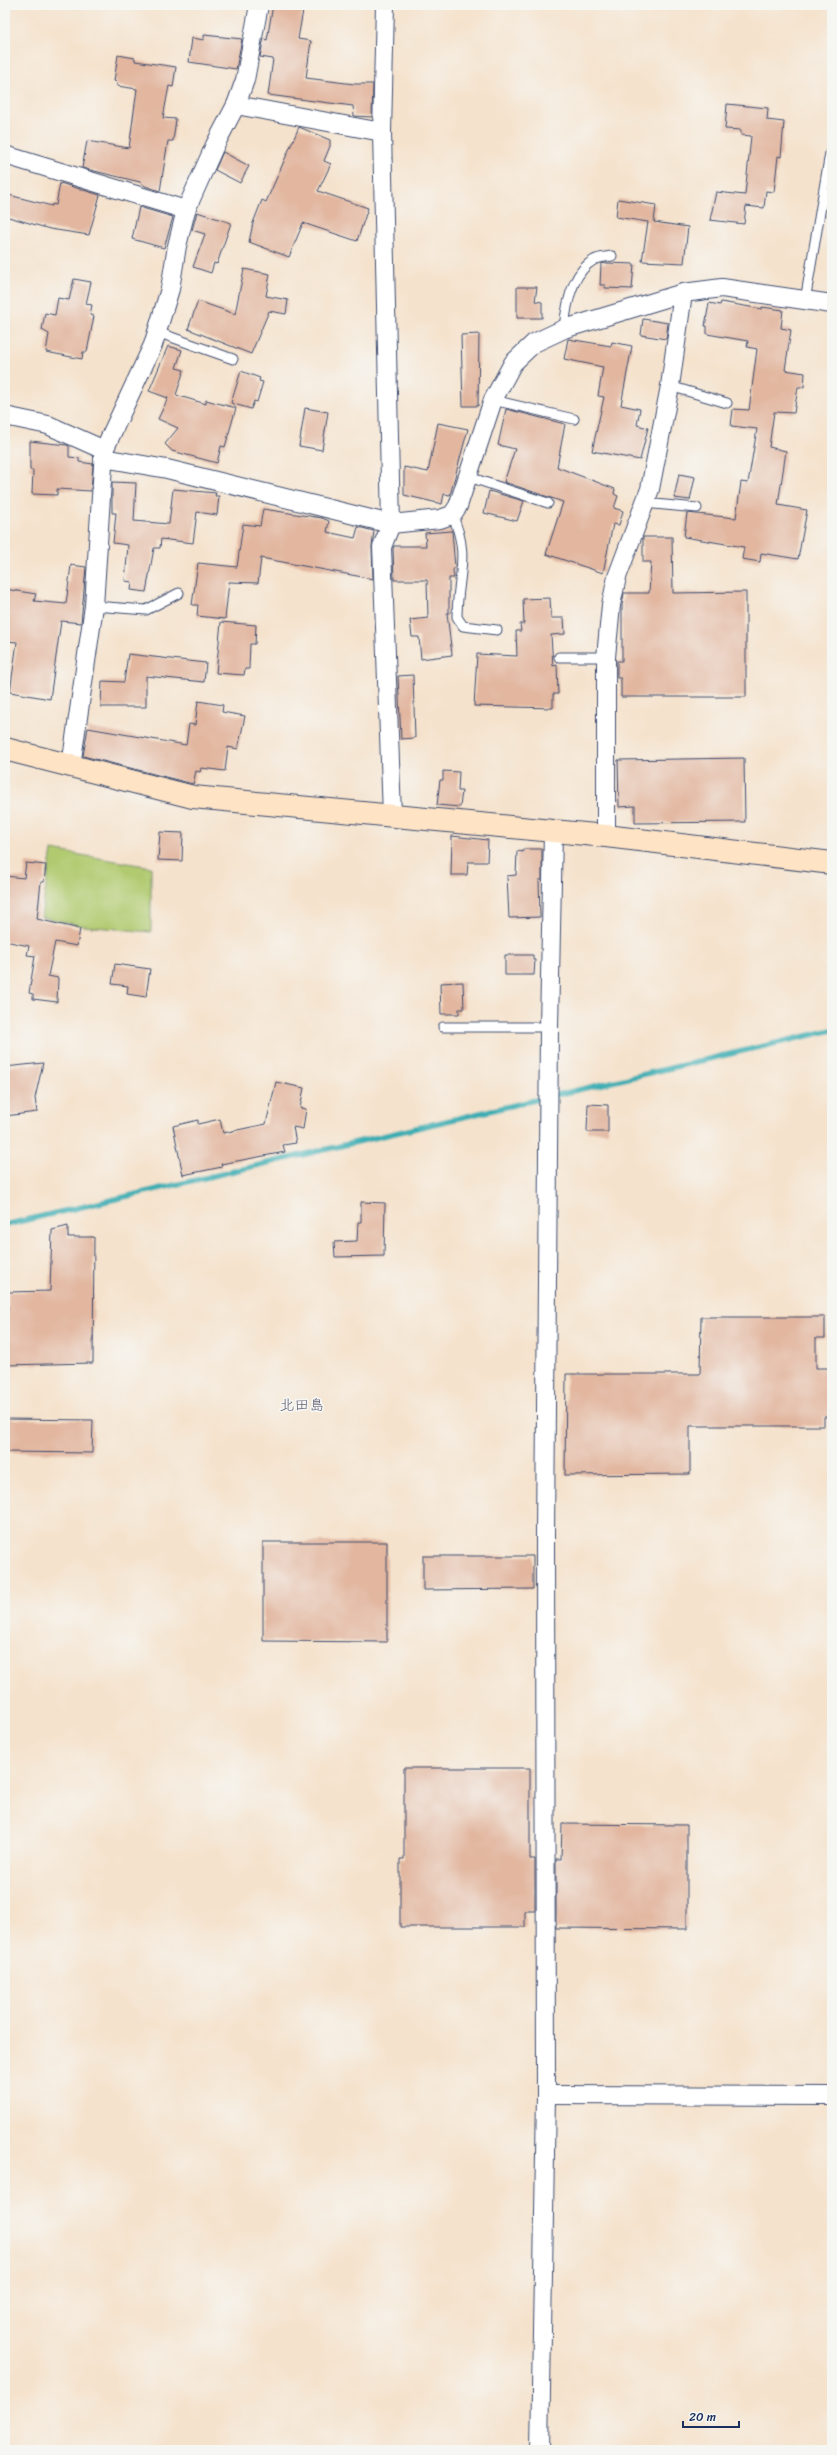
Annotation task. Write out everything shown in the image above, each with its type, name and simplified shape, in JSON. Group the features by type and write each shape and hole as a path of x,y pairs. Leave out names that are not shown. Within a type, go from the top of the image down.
{"street":[{"path":"71,766 94,606 104,454 154,345 170,289 177,246 186,210 215,145 236,105 245,80 258,5"},
{"path":"385,5 382,132 391,524 382,547 392,815"},
{"path":"236,105 382,132"},
{"path":"5,155 186,210"},
{"path":"5,416 48,426 104,454 391,524 440,519 452,515 458,506 469,477 493,400 513,363 534,343 564,329 683,292 722,288 832,304"},
{"path":"606,836 606,657 611,605 617,577 650,489 670,386 683,292"},
{"path":"5,749 192,797 606,836 832,863"},
{"path":"540,2450 546,2095 545,1559 552,832"},
{"path":"546,2095 832,2096"}],"lane":[{"path":"806,301 830,153"},
{"path":"564,329 571,292 581,271 594,260 612,256"},
{"path":"157,332 233,360"},
{"path":"670,386 727,403"},
{"path":"493,400 574,419"},
{"path":"469,477 548,503"},
{"path":"644,503 697,508"},
{"path":"452,515 460,533 463,550 458,617 463,626 497,630"},
{"path":"94,606 146,610 179,593"},
{"path":"559,657 606,657"},
{"path":"443,1027 549,1028"}],"green space":[{"path":"52,850 151,867 151,932 83,926 41,917"}],"building":[{"path":"273,5 304,5 298,39 311,41 306,78 354,84 373,84 372,117 354,116 353,106 268,95 273,59 260,57 264,39 267,40"},
{"path":"204,35 242,39 236,69 189,62 192,38 204,40"},
{"path":"118,55 135,58 135,61 176,67 173,87 169,86 163,118 176,119 173,141 168,141 160,191 145,186 140,182 82,168 87,141 129,148 137,89 117,86 117,82 114,81"},
{"path":"727,104 768,108 767,120 784,122 781,157 778,156 774,192 766,191 764,208 746,206 744,224 710,220 716,192 745,195 751,136 741,135 741,130 725,129"},
{"path":"299,127 330,140 330,146 324,161 331,164 318,191 368,208 357,241 303,223 289,257 249,242 253,223 262,200 266,202"},
{"path":"223,152 249,166 240,183 215,170"},
{"path":"60,183 100,195 89,235 50,229 5,216 5,194 52,206 52,204 56,205"},
{"path":"618,199 656,205 654,222 688,227 684,263 642,261 648,222 616,217"},
{"path":"139,207 173,217 164,248 132,239"},
{"path":"197,212 231,223 217,264 214,263 211,273 193,267 205,234 192,230"},
{"path":"601,264 634,264 632,289 605,288 605,285 600,285"},
{"path":"244,269 270,274 266,296 288,300 286,314 269,311 251,354 188,329 198,301 235,314"},
{"path":"74,279 91,282 86,304 92,305 90,315 94,316 87,352 83,352 82,359 46,352 49,334 42,330 45,313 55,315 58,298 69,300"},
{"path":"517,287 537,287 535,301 542,302 542,318 517,318"},
{"path":"721,302 762,309 762,307 783,310 781,328 791,330 785,370 805,373 804,387 798,387 794,413 774,412 769,447 786,451 778,505 807,510 798,559 761,553 760,562 742,559 744,547 684,537 687,513 736,518 741,482 748,483 757,429 731,426 733,409 749,410 757,349 747,347 748,341 707,334 707,326 705,326 709,303 720,305"},
{"path":"643,319 668,323 666,339 641,335"},
{"path":"479,334 478,406 463,406 461,335"},
{"path":"568,339 611,346 612,342 632,346 621,405 640,409 637,425 648,428 640,460 592,451 604,397 598,396 603,367 564,359"},
{"path":"168,346 182,350 176,368 184,370 176,395 206,404 206,400 236,408 225,447 221,446 217,463 172,451 165,444 178,428 158,419 168,398 149,391"},
{"path":"241,371 260,378 259,381 263,382 257,402 254,401 251,409 231,403"},
{"path":"305,408 328,412 322,450 299,446"},
{"path":"506,409 565,424 557,467 615,489 614,494 618,496 614,508 623,511 619,525 613,524 603,573 546,554 563,502 504,482 515,449 498,445"},
{"path":"438,423 468,429 450,495 444,494 442,504 404,495 404,467 428,472"},
{"path":"30,441 67,445 69,446 69,457 79,458 79,462 93,464 91,491 57,489 57,495 32,494 33,470 30,470"},
{"path":"679,474 695,477 690,500 674,498"},
{"path":"112,482 136,483 134,521 169,524 173,489 216,493 215,496 219,496 217,515 197,512 193,543 161,539 160,548 154,548 146,592 131,590 132,582 125,581 128,545 113,543 116,513 112,513"},
{"path":"489,491 524,501 517,521 484,513"},
{"path":"263,509 322,518 329,521 327,532 355,538 358,527 374,531 372,547 373,579 261,558 258,583 229,582 225,619 197,616 198,605 192,605 198,563 237,567 243,524 260,526"},
{"path":"452,531 455,567 453,570 454,578 449,578 449,613 447,613 452,655 421,659 419,637 412,637 410,620 428,618 427,580 394,580 393,549 394,546 426,546 425,533"},
{"path":"643,537 672,537 673,593 746,592 746,697 621,697 621,678 617,678 617,661 622,661 622,605 624,593 649,593 651,562 643,562"},
{"path":"71,565 86,567 81,623 61,621 50,699 10,692 17,642 5,641 5,589 36,594 34,601 66,604"},
{"path":"550,598 551,618 564,618 565,634 551,635 553,666 557,665 558,694 553,694 553,708 474,706 477,654 517,656 516,631 521,631 520,624 524,624 523,599"},
{"path":"221,622 256,625 255,644 250,644 249,669 245,669 244,675 216,673"},
{"path":"128,654 206,663 204,682 146,676 146,707 101,707 102,681 124,682"},
{"path":"413,675 415,738 401,739 398,676"},
{"path":"198,701 223,705 222,712 245,716 238,749 228,747 225,771 201,768 200,772 196,771 193,784 83,756 88,728 186,745 189,724 195,725"},
{"path":"744,758 745,822 635,823 635,806 619,807 618,760"},
{"path":"443,771 459,772 458,791 462,791 460,807 437,805 440,780 443,780"},
{"path":"160,832 183,833 182,861 158,860"},
{"path":"452,836 488,840 487,862 468,862 467,875 451,875"},
{"path":"523,849 542,849 542,880 539,880 540,917 509,918 507,876 516,875 517,851 523,852"},
{"path":"26,863 46,865 44,882 41,882 37,919 80,929 77,946 55,942 48,976 58,978 57,1002 33,999 33,994 29,993 35,956 27,955 29,946 5,941 5,876 24,878"},
{"path":"505,955 533,955 533,960 535,960 534,975 505,975"},
{"path":"115,964 150,969 146,997 127,994 128,986 112,984"},
{"path":"463,982 464,1009 459,1009 459,1014 441,1014 440,983"},
{"path":"43,1063 35,1098 37,1112 5,1116 5,1067"},
{"path":"276,1082 304,1088 300,1108 306,1109 303,1129 293,1127 296,1143 283,1145 285,1152 221,1164 222,1167 183,1175 173,1126 198,1120 198,1124 220,1119 223,1133 266,1124"},
{"path":"588,1104 608,1105 608,1132 587,1132"},
{"path":"361,1202 385,1203 384,1256 335,1257 334,1242 357,1241 358,1222 361,1222"},
{"path":"68,1226 68,1237 94,1237 93,1363 5,1365 5,1310 8,1310 8,1292 50,1291 52,1230"},
{"path":"701,1317 825,1317 825,1338 816,1338 816,1368 832,1368 832,1417 824,1417 824,1426 690,1426 690,1474 565,1475 566,1374 700,1374"},
{"path":"5,1419 93,1420 92,1453 5,1452"},
{"path":"263,1542 387,1542 387,1642 263,1641"},
{"path":"423,1556 533,1556 533,1589 423,1590"},
{"path":"404,1768 530,1768 530,1859 535,1859 535,1911 525,1911 525,1927 400,1927 400,1859 404,1859"},
{"path":"562,1824 687,1825 687,1929 556,1928 556,1859 561,1859"}],"waterway":[{"path":"5,1225 832,1030"}],"district":[{"name":"北田島","path":"302,1405"}]}
